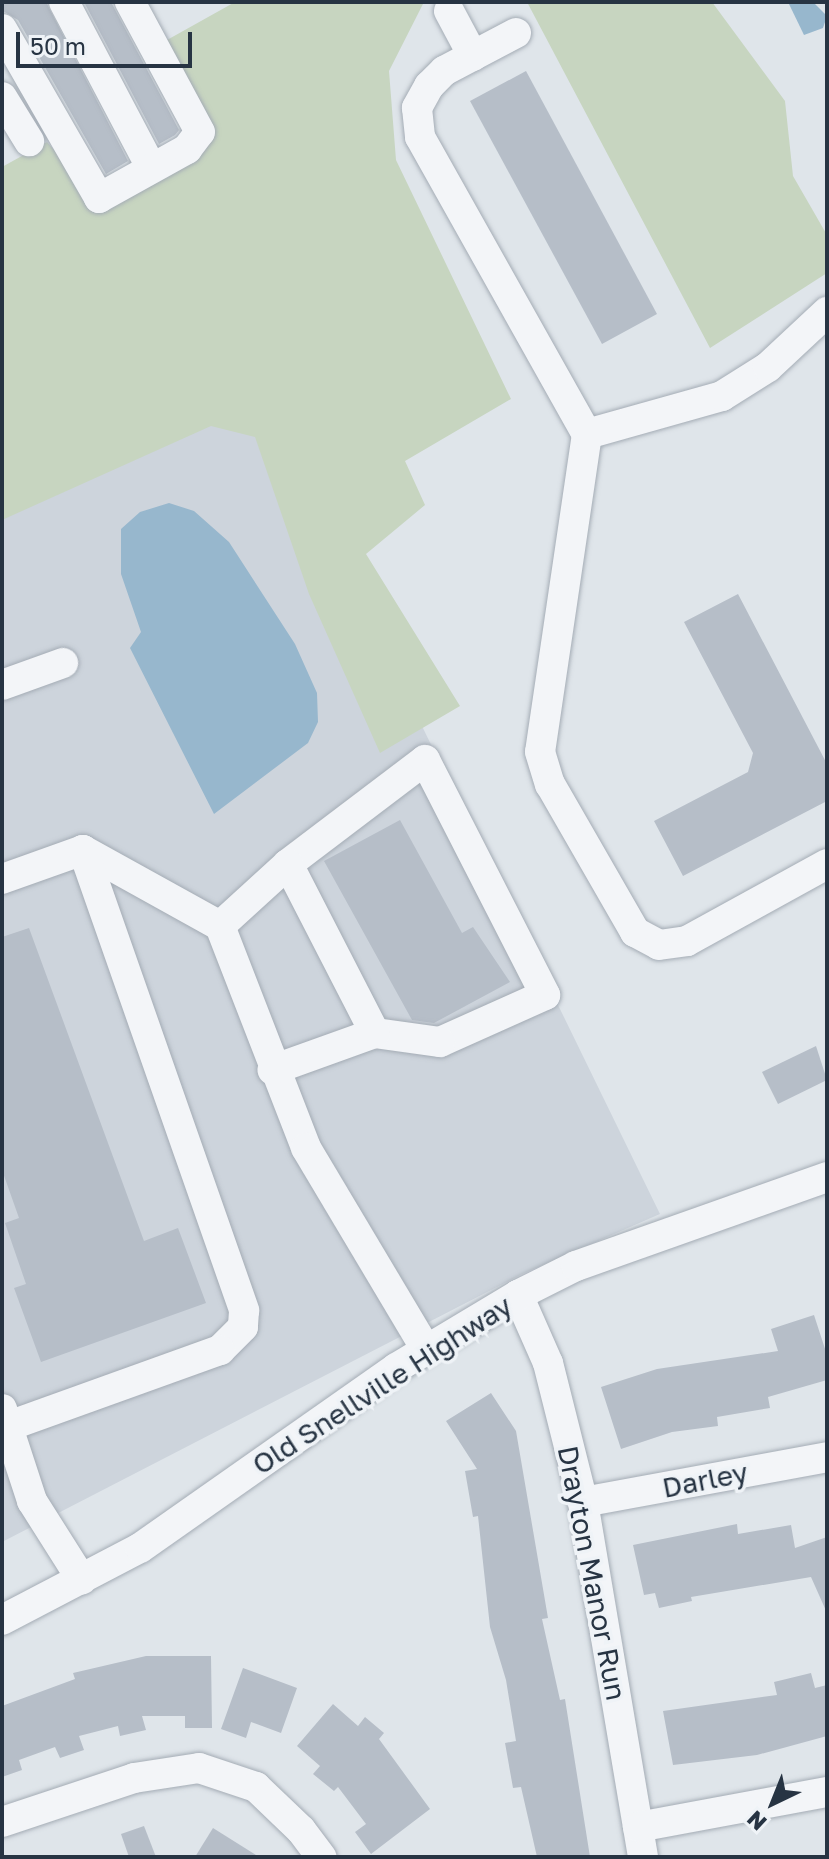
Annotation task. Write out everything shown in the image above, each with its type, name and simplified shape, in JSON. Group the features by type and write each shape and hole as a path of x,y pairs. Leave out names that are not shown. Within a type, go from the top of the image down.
{"street":[{"path":"64,2 151,167"},
{"path":"2,29 93,194 99,198 187,149 200,132 130,2"},
{"path":"449,11 473,56"},
{"path":"516,33 473,56 429,86 417,108 420,137 587,434 540,752 550,784 635,932 659,945 687,941 827,864"},
{"path":"2,97 29,141"},
{"path":"587,434 722,396 768,367 827,312"},
{"path":"2,685 63,663"},
{"path":"220,926 288,864 425,760 545,995 440,1042 375,1033 272,1070"},
{"path":"82,1580 32,1501 5,1418 220,1350 243,1327 243,1300 83,850"},
{"path":"2,879 83,850 220,926 272,1070 306,1148 426,1349"},
{"path":"288,864 375,1033"},
{"name":"Old Snellville Highway","path":"2,1620 140,1548 426,1349 518,1295 576,1266 827,1177"},
{"name":"Drayton Manor Run","path":"518,1295 548,1363 583,1502 643,1857"},
{"name":"Darley","path":"583,1502 827,1457"},
{"path":"2,1822 134,1778 199,1768 256,1787 301,1830 321,1857"},
{"path":"638,1827 827,1792"}],"shaded area":[{"path":"260,394 660,1214 522,1274 2,1542 2,507"}],"green space":[{"path":"235,2 424,2 389,71 396,160 511,399 405,461 425,505 366,554 460,706 380,753 309,594 255,437 211,426 2,520 2,167 47,142 105,207 210,131 167,40"},
{"path":"527,2 712,2 785,101 793,176 827,235 827,273 710,348"}],"water":[{"path":"788,2 813,2 827,16 823,28 804,35"},
{"path":"169,503 194,511 229,542 295,644 317,693 318,722 308,743 214,814 130,648 141,632 121,574 121,529 140,512"}],"building":[{"path":"2,2 46,2 128,161 106,174 18,20 3,11"},
{"path":"84,2 111,2 179,130 175,135 159,144"},
{"path":"526,71 657,314 602,344 470,101"},
{"path":"738,594 827,764 827,801 683,876 654,821 748,772 753,753 684,622"},
{"path":"400,820 462,933 473,927 510,982 434,1023 412,1020 324,861"},
{"path":"29,928 144,1241 178,1228 206,1303 41,1362 14,1288 26,1284 5,1223 19,1218 2,1170 2,937"},
{"path":"816,1046 827,1080 778,1104 762,1072"},
{"path":"814,1315 827,1355 827,1380 768,1397 770,1408 717,1417 718,1426 672,1432 621,1449 601,1387 657,1369 778,1351 771,1329"},
{"path":"491,1393 516,1431 548,1618 542,1619 560,1700 565,1699 590,1857 537,1857 521,1787 513,1788 505,1743 516,1741 506,1680 490,1627 478,1516 473,1517 465,1471 477,1469 446,1421"},
{"path":"737,1524 738,1534 791,1525 795,1548 827,1537 827,1613 811,1577 691,1597 692,1601 659,1608 655,1593 644,1595 633,1545"},
{"path":"146,1656 211,1656 212,1728 185,1728 185,1716 142,1716 146,1730 120,1736 118,1726 79,1736 84,1750 60,1758 55,1747 19,1760 22,1770 2,1777 2,1706 75,1679 73,1673"},
{"path":"243,1668 297,1688 281,1733 251,1722 246,1738 221,1729"},
{"path":"811,1673 815,1688 827,1685 827,1736 757,1755 673,1765 663,1711 777,1695 774,1682"},
{"path":"333,1704 358,1726 365,1717 384,1733 379,1739 430,1809 371,1854 355,1832 366,1824 338,1787 334,1791 313,1774 320,1766 297,1746"},
{"path":"144,1826 156,1857 129,1857 121,1834"},
{"path":"213,1828 259,1857 195,1857"}]}
